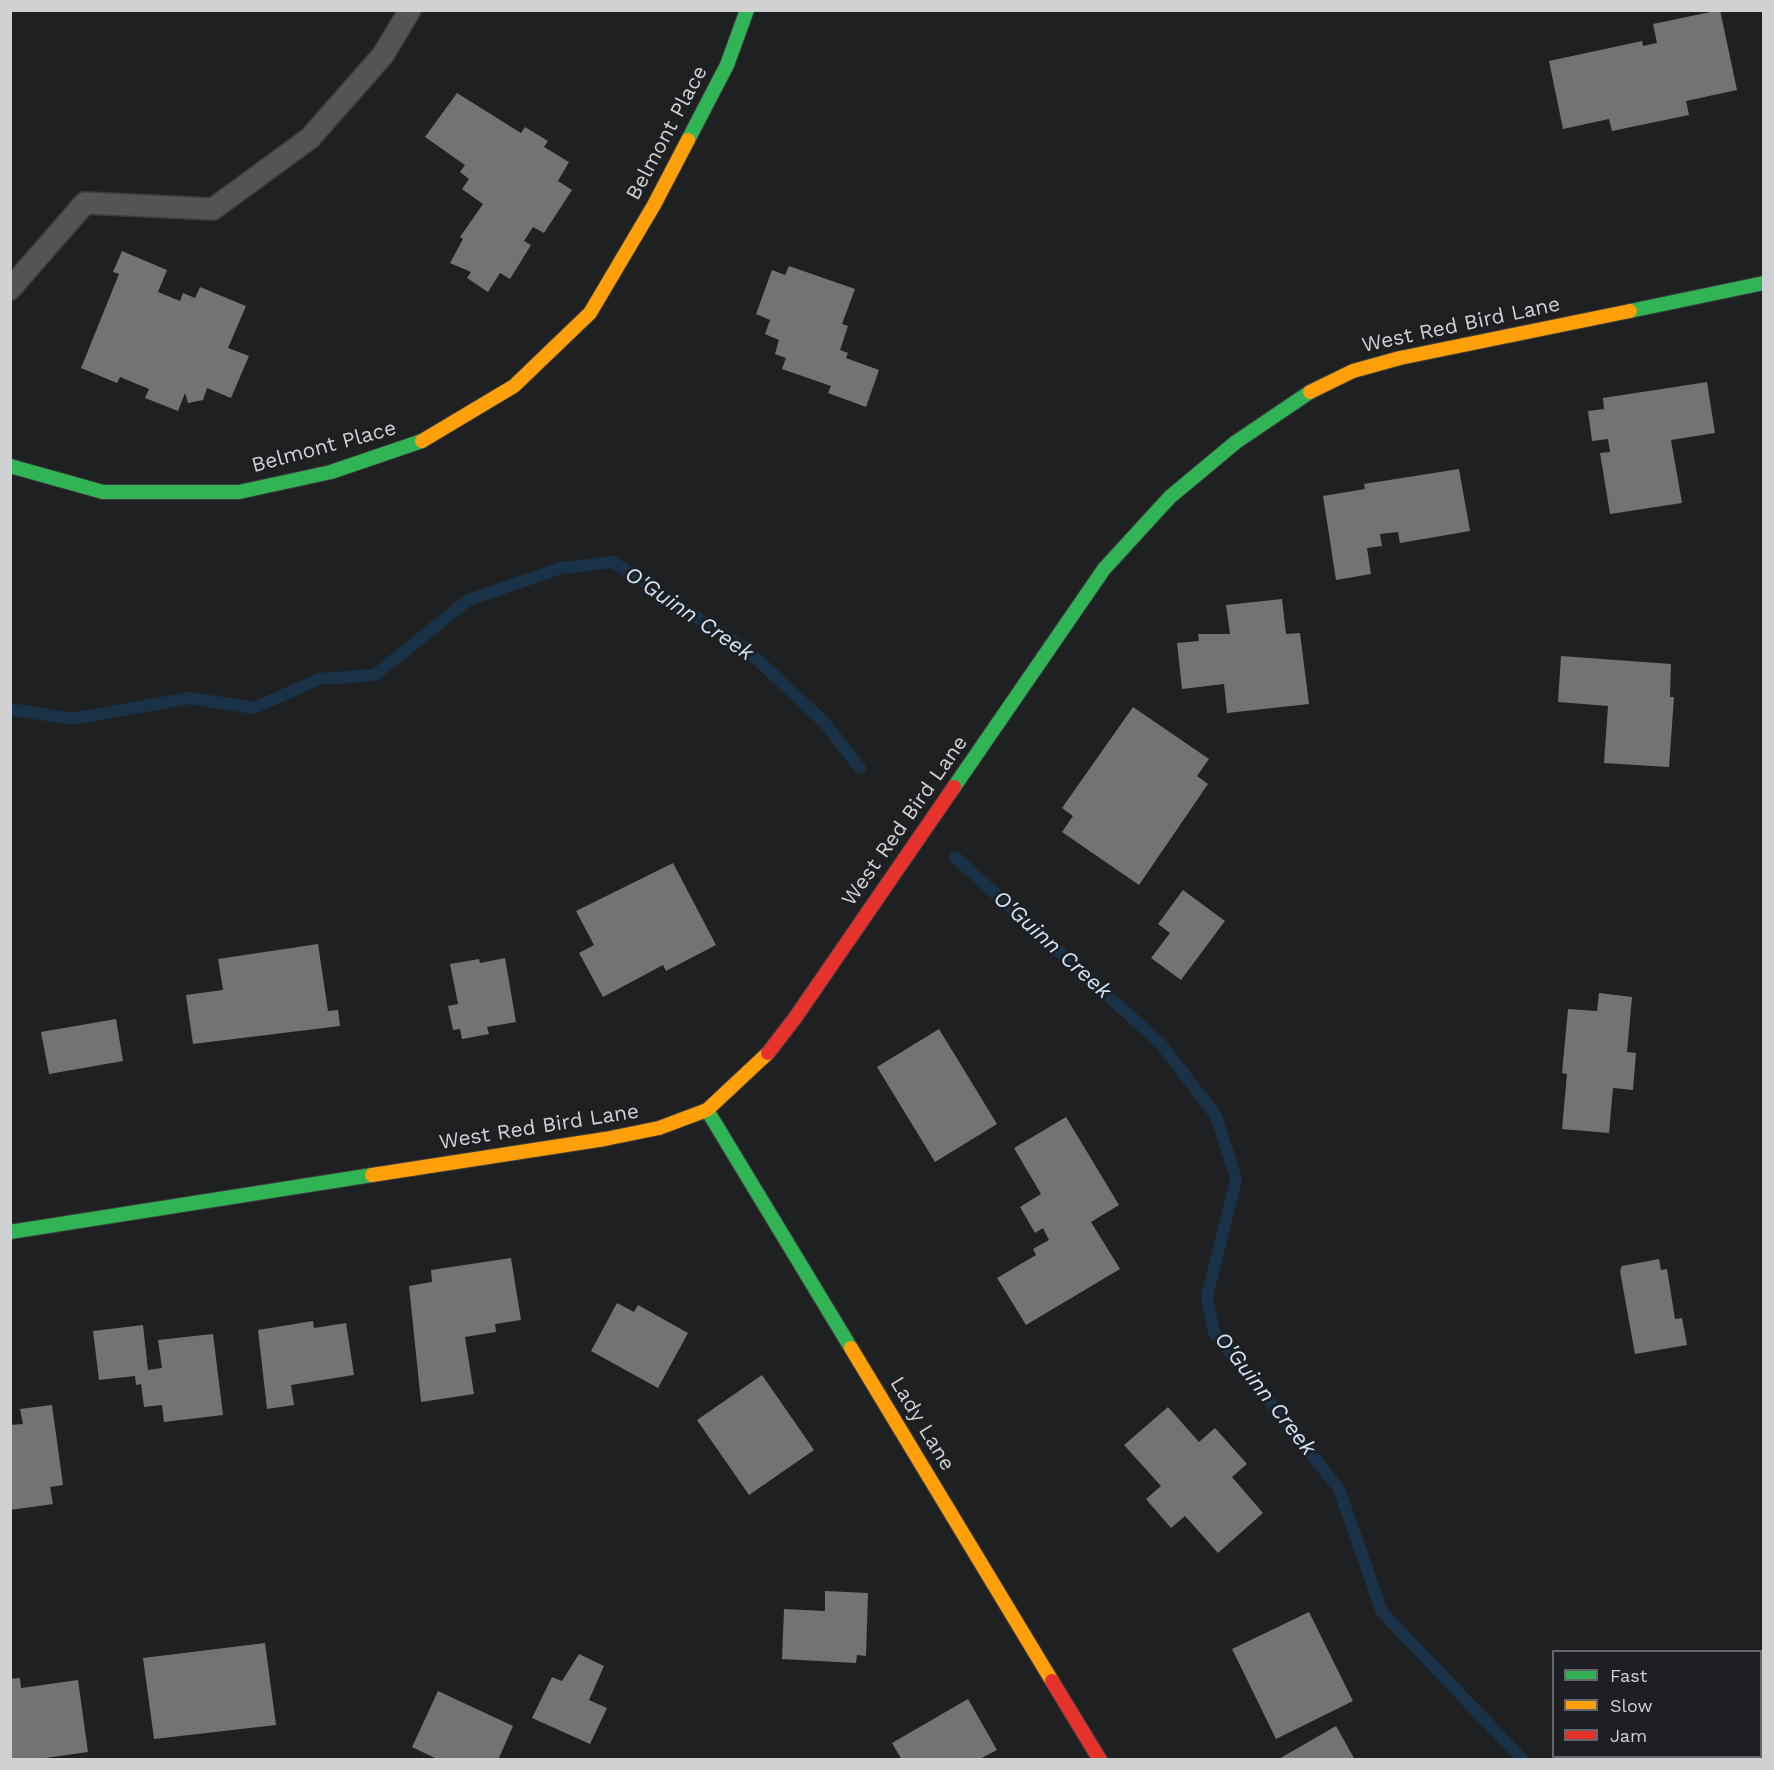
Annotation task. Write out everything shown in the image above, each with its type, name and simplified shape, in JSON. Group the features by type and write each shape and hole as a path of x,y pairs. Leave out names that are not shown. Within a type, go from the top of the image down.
{"street":[{"name":"Belmont Place","path":"10,466 103,492 239,492 331,472 421,441 514,386 590,314 654,205 722,75 747,10"},
{"name":"West Red Bird Lane","path":"10,1232 605,1139 659,1128 707,1110 764,1059 795,1018 1104,569 1170,497 1236,442 1304,395 1353,371 1400,357 1764,283"},
{"name":"Lady Lane","path":"707,1110 1100,1760"}],"lane":[{"path":"10,289 85,203 213,209 310,138 383,55 410,10"}],"building":[{"path":"1720,10 1737,90 1686,101 1689,115 1612,131 1609,119 1563,129 1549,61 1642,41 1643,46 1657,43 1653,24"},
{"path":"457,93 521,133 525,127 548,141 544,147 569,162 558,181 572,190 544,233 533,227 524,241 531,245 510,279 500,273 488,292 467,278 471,272 450,263 463,239 460,237 483,204 462,189 469,179 460,172 465,165 425,137"},
{"path":"122,251 167,270 158,292 180,301 183,293 195,298 200,287 246,306 228,348 249,356 231,398 207,388 203,400 188,403 185,393 178,411 145,398 149,389 120,377 117,383 81,368 119,274 113,272"},
{"path":"789,266 855,289 842,324 848,326 840,350 848,353 846,358 879,370 866,407 828,393 831,386 782,369 786,358 775,354 779,340 765,334 770,320 756,314 772,270 785,275"},
{"path":"1707,382 1715,433 1671,440 1682,503 1610,514 1600,453 1610,452 1608,439 1592,441 1588,411 1604,409 1603,398"},
{"path":"1459,469 1470,531 1400,543 1398,532 1380,534 1382,546 1367,548 1371,574 1336,580 1323,496 1365,489 1364,484"},
{"path":"1282,599 1286,634 1300,633 1309,704 1227,713 1224,684 1182,689 1177,643 1199,641 1198,634 1230,634 1226,605"},
{"path":"1561,656 1671,664 1670,697 1674,697 1669,767 1604,763 1608,706 1558,702"},
{"path":"1133,707 1209,759 1197,776 1208,784 1139,885 1062,832 1073,816 1062,808"},
{"path":"673,863 716,945 666,971 663,965 603,997 579,953 594,945 576,911"},
{"path":"1183,890 1225,921 1181,980 1151,958 1170,933 1158,924"},
{"path":"318,944 328,1011 338,1010 340,1026 193,1044 186,995 223,990 218,959"},
{"path":"505,958 516,1022 487,1027 489,1034 462,1039 460,1029 453,1030 448,1006 458,1004 450,964 479,959 480,963"},
{"path":"1599,993 1632,997 1627,1052 1636,1053 1633,1090 1613,1088 1609,1133 1562,1129 1567,1074 1562,1073 1568,1009 1597,1011"},
{"path":"116,1019 123,1061 49,1074 41,1032"},
{"path":"939,1029 997,1124 935,1162 877,1067"},
{"path":"1066,1117 1119,1205 1091,1222 1120,1269 1026,1325 997,1278 1036,1255 1033,1249 1049,1240 1043,1228 1035,1233 1020,1207 1041,1194 1014,1148"},
{"path":"511,1258 521,1320 495,1324 496,1332 465,1337 474,1394 421,1402 409,1286 432,1282 431,1270"},
{"path":"1659,1259 1661,1270 1667,1269 1675,1319 1682,1318 1687,1345 1635,1354 1620,1271 1622,1266"},
{"path":"617,1303 634,1312 638,1305 688,1333 658,1388 591,1351"},
{"path":"313,1321 314,1328 346,1323 354,1375 291,1385 294,1405 267,1409 258,1330"},
{"path":"143,1325 148,1370 162,1368 158,1340 213,1334 223,1415 164,1422 162,1405 144,1407 141,1384 136,1385 135,1376 99,1380 93,1331"},
{"path":"762,1375 814,1450 749,1495 697,1420"},
{"path":"52,1405 63,1485 50,1487 53,1504 10,1510 10,1425 23,1424 20,1409"},
{"path":"1168,1407 1199,1442 1215,1428 1247,1464 1232,1477 1263,1513 1218,1553 1185,1516 1171,1528 1146,1499 1161,1486 1124,1445"},
{"path":"825,1591 868,1593 866,1656 857,1655 856,1663 782,1659 784,1609 825,1611"},
{"path":"1309,1612 1353,1701 1276,1739 1232,1649"},
{"path":"265,1643 276,1725 154,1739 143,1658"},
{"path":"579,1654 604,1666 589,1700 607,1708 590,1744 532,1718 552,1677 562,1681"},
{"path":"20,1678 21,1688 78,1680 88,1752 31,1760 10,1760 10,1679"},
{"path":"438,1691 513,1726 498,1760 439,1760 412,1747"},
{"path":"968,1699 997,1750 978,1760 902,1760 892,1743"},
{"path":"1336,1726 1355,1760 1277,1760"}],"waterway":[{"name":"O'Guinn Creek","path":"10,709 72,719 190,698 254,708 319,679 375,675 468,600 561,568 613,562 747,650 824,722 860,768"},
{"name":"O'Guinn Creek","path":"955,857 1161,1044 1216,1116 1236,1179 1207,1297 1214,1332 1339,1489 1382,1612 1523,1760"}],"traffic: fast":[{"path":"688,140 727,65 747,10"},
{"path":"1630,311 1764,283"},
{"path":"954,787 1104,569 1170,497 1236,442 1310,392"},
{"path":"10,466 103,492 239,492 331,472 422,441"},
{"path":"707,1110 851,1348"},
{"path":"10,1232 372,1175"}],"traffic: slow":[{"path":"422,441 514,386 590,313 654,205 688,140"},
{"path":"1310,392 1353,371 1400,358 1630,311"},
{"path":"372,1175 605,1139 659,1128 707,1110 768,1053"},
{"path":"851,1348 1052,1681"}],"traffic: jam":[{"path":"768,1053 795,1018 954,787"},
{"path":"1052,1681 1100,1760"}]}
